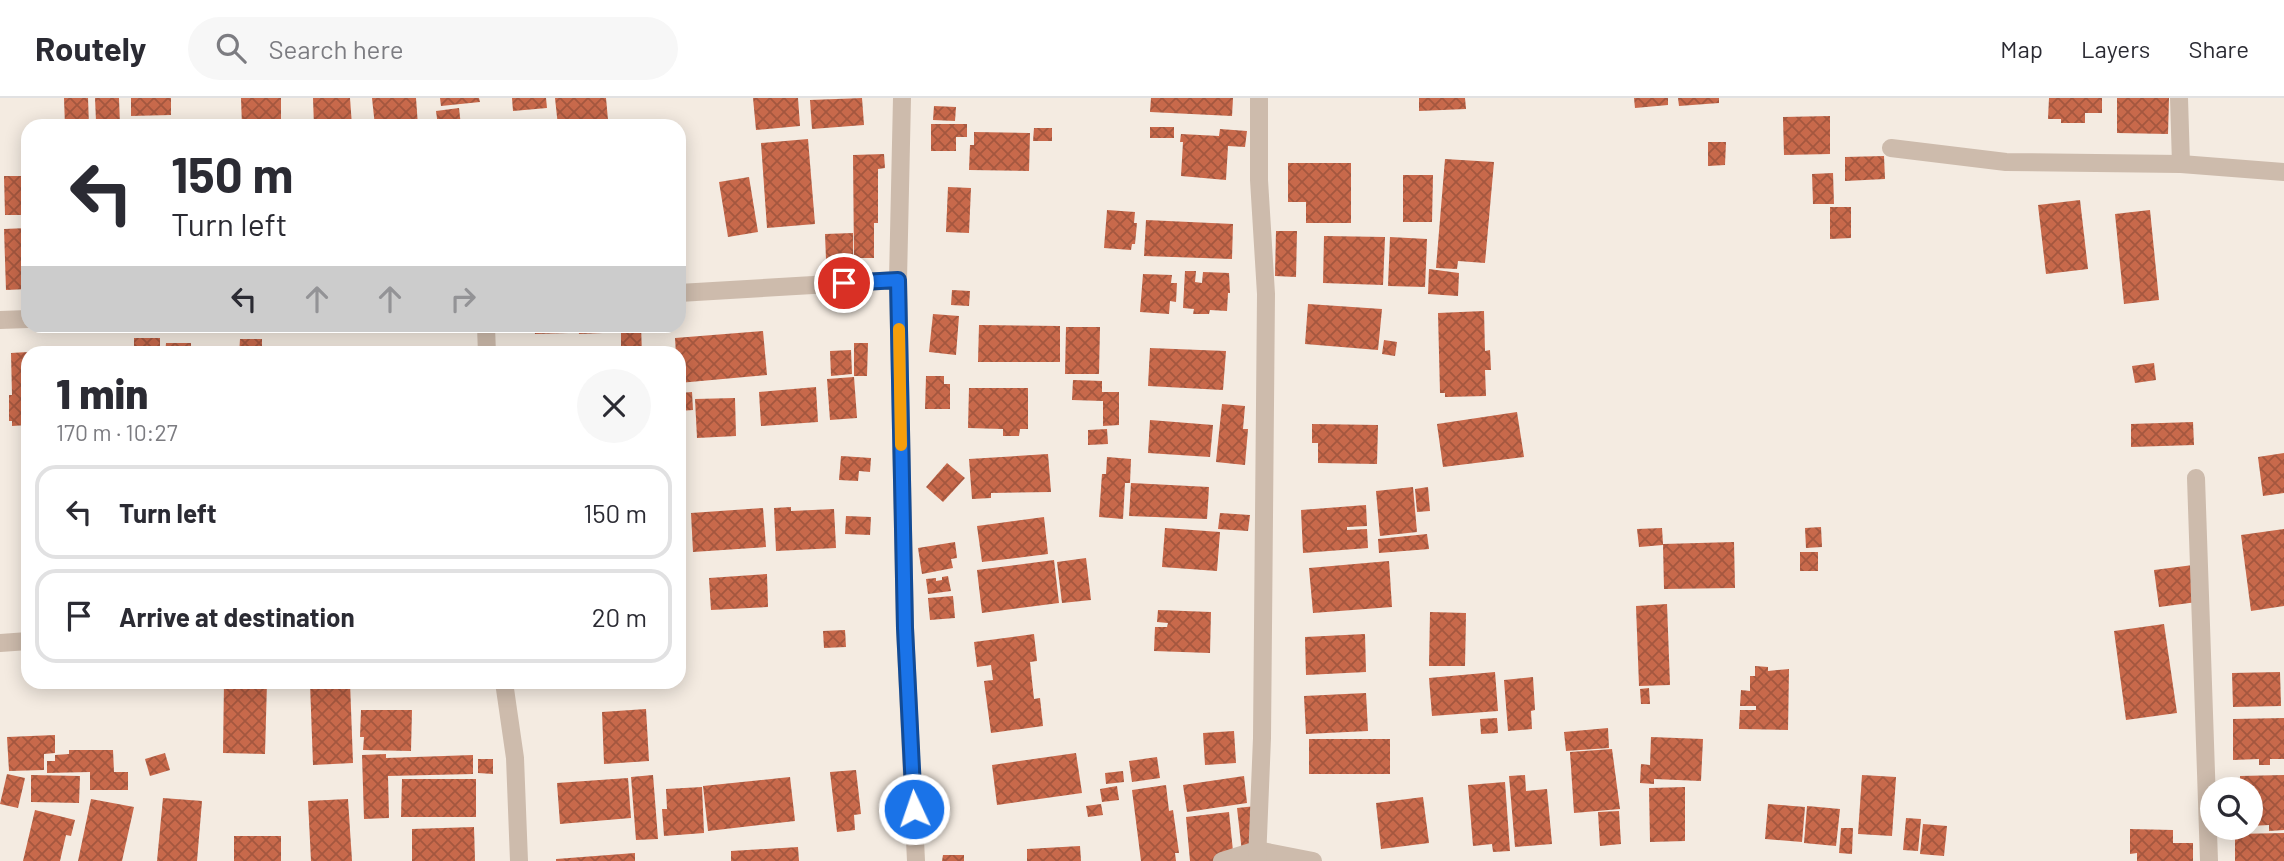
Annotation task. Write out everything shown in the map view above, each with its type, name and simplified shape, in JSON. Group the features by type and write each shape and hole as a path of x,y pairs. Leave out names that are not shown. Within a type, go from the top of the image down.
{"street":[{"path":"902,98 898,280 905,628 916,861"},
{"path":"1257,855 1262,738 1266,293 1259,180 1259,98"},
{"path":"2179,98 2181,164"},
{"path":"1891,148 2006,162 2181,164 2284,172"},
{"path":"686,293 898,280"},
{"path":"0,320 21,318"},
{"path":"2196,478 2209,861"},
{"path":"0,643 21,642"},
{"path":"505,689 514,758 519,861"},
{"path":"1223,861 1257,855 1314,861"}],"building":[{"path":"64,98 88,98 89,119 65,119"},
{"path":"95,98 119,98 120,119 96,119"},
{"path":"131,98 171,98 171,115 131,116"},
{"path":"241,98 281,98 281,119 242,119"},
{"path":"313,98 350,98 352,119 314,119"},
{"path":"372,98 416,98 418,119 374,119"},
{"path":"440,98 479,98 480,102 441,106"},
{"path":"512,98 546,98 547,108 513,111"},
{"path":"555,98 606,98 608,119 557,119"},
{"path":"753,98 798,98 800,126 756,130"},
{"path":"862,98 864,125 812,129 810,100"},
{"path":"1151,98 1233,98 1232,116 1150,112"},
{"path":"1419,98 1465,98 1466,109 1419,111"},
{"path":"1634,98 1668,98 1668,105 1635,108"},
{"path":"1678,98 1719,98 1719,103 1679,106"},
{"path":"2049,98 2102,98 2102,113 2085,113 2085,123 2061,123 2061,119 2048,119"},
{"path":"2117,98 2169,98 2168,134 2117,133"},
{"path":"934,106 956,107 955,121 933,120"},
{"path":"459,108 460,119 437,119 436,111"},
{"path":"1830,116 1830,154 1784,155 1783,117"},
{"path":"931,124 967,124 967,137 956,137 956,151 931,151"},
{"path":"1150,127 1174,127 1174,138 1150,138"},
{"path":"1034,128 1052,128 1052,141 1033,141"},
{"path":"1220,129 1247,131 1245,147 1228,146 1226,180 1181,176 1181,134 1219,136"},
{"path":"974,132 1030,133 1029,171 969,170 970,145 974,145"},
{"path":"808,139 815,224 767,228 761,143"},
{"path":"1708,142 1726,142 1725,165 1708,166"},
{"path":"884,154 885,168 878,169 878,223 874,223 874,258 854,258 853,155"},
{"path":"1884,156 1885,179 1845,181 1845,157"},
{"path":"1445,159 1494,162 1485,263 1458,261 1457,269 1436,268"},
{"path":"1288,163 1351,163 1351,223 1306,223 1306,202 1288,202"},
{"path":"1833,173 1834,204 1813,204 1812,174"},
{"path":"1403,175 1433,175 1432,222 1403,222"},
{"path":"4,176 21,176 21,215 5,215"},
{"path":"749,177 758,232 728,237 719,182"},
{"path":"948,187 971,188 969,233 946,232"},
{"path":"2080,200 2088,269 2046,274 2038,205"},
{"path":"1830,207 1851,207 1851,238 1830,239"},
{"path":"1107,210 1135,212 1135,244 1132,244 1131,250 1104,248"},
{"path":"2150,210 2159,300 2124,304 2115,214"},
{"path":"1146,220 1233,224 1232,259 1144,256"},
{"path":"21,228 21,289 6,290 4,229"},
{"path":"1276,231 1297,231 1296,277 1275,276"},
{"path":"853,233 853,258 826,259 825,234"},
{"path":"1324,236 1385,237 1383,285 1323,283"},
{"path":"1390,237 1427,239 1425,287 1388,286"},
{"path":"1429,269 1459,273 1458,296 1428,294"},
{"path":"1185,271 1196,271 1195,282 1202,283 1203,272 1229,273 1227,311 1210,310 1209,314 1193,314 1194,309 1183,308"},
{"path":"1143,274 1172,275 1171,283 1177,283 1176,302 1170,301 1169,314 1140,312"},
{"path":"952,290 970,291 969,306 951,305"},
{"path":"1308,304 1382,309 1378,350 1305,344"},
{"path":"1484,311 1485,351 1490,350 1491,370 1485,370 1486,396 1445,397 1445,393 1440,393 1438,313"},
{"path":"933,314 959,316 956,355 929,352"},
{"path":"979,325 1060,326 1060,362 978,362"},
{"path":"1066,327 1100,327 1099,374 1065,374"},
{"path":"763,331 767,375 686,382 686,346 676,346 675,338"},
{"path":"621,333 641,333 642,346 621,346"},
{"path":"134,338 160,338 160,346 134,346"},
{"path":"240,339 262,339 262,346 240,346"},
{"path":"1384,340 1397,342 1395,356 1382,354"},
{"path":"166,343 191,343 191,346 166,346"},
{"path":"854,343 868,343 867,376 854,376"},
{"path":"1150,348 1226,351 1223,390 1148,386"},
{"path":"851,350 852,374 831,376 830,351"},
{"path":"21,352 21,425 12,426 12,421 9,421 9,395 12,395 11,353"},
{"path":"2154,363 2156,380 2135,383 2132,366"},
{"path":"926,376 944,376 944,384 950,384 950,409 925,409"},
{"path":"854,377 857,418 830,420 827,379"},
{"path":"1073,380 1102,381 1102,392 1119,392 1119,425 1103,426 1103,401 1072,400"},
{"path":"816,387 818,422 761,426 759,392"},
{"path":"969,388 1028,388 1028,429 1020,429 1019,436 1003,436 1003,429 968,428"},
{"path":"686,392 692,392 693,410 686,410"},
{"path":"735,398 736,436 697,438 695,399"},
{"path":"1222,404 1245,406 1243,429 1248,429 1245,465 1216,462"},
{"path":"1517,412 1524,457 1443,467 1437,424"},
{"path":"1150,420 1213,425 1210,457 1148,453"},
{"path":"2193,422 2194,445 2131,447 2131,424"},
{"path":"1312,424 1378,425 1377,464 1318,463 1318,443 1312,443"},
{"path":"1107,429 1108,444 1088,445 1088,430"},
{"path":"2284,453 2284,493 2263,496 2258,457"},
{"path":"1048,454 1051,492 991,493 991,498 972,499 969,459"},
{"path":"841,456 871,458 870,472 859,471 858,481 839,480"},
{"path":"1107,457 1131,459 1130,483 1125,483 1123,519 1099,517 1102,474 1106,474"},
{"path":"947,463 965,478 943,502 926,487"},
{"path":"1131,483 1209,487 1207,519 1129,516"},
{"path":"1413,487 1417,532 1380,536 1376,491"},
{"path":"1428,487 1430,511 1417,512 1415,489"},
{"path":"1366,505 1367,526 1347,527 1347,530 1367,529 1368,548 1303,553 1301,510"},
{"path":"791,507 791,511 834,509 836,548 776,551 774,508"},
{"path":"763,508 766,547 693,552 691,513"},
{"path":"1220,513 1250,515 1248,531 1218,529"},
{"path":"846,516 871,517 870,535 845,534"},
{"path":"1044,517 1048,554 982,562 977,526"},
{"path":"1821,527 1822,547 1806,548 1805,528"},
{"path":"1165,528 1220,532 1217,571 1162,567"},
{"path":"1662,528 1663,544 1734,542 1735,588 1664,589 1663,545 1639,547 1637,529"},
{"path":"2284,529 2284,606 2251,611 2241,535"},
{"path":"1427,534 1429,549 1379,553 1378,539"},
{"path":"955,542 957,558 951,559 953,568 922,574 918,548"},
{"path":"1800,552 1818,552 1818,571 1800,571"},
{"path":"1086,558 1091,600 1062,603 1057,562"},
{"path":"1054,560 1059,603 982,613 977,570"},
{"path":"1389,561 1392,607 1313,613 1309,568"},
{"path":"2193,565 2197,602 2159,607 2154,570"},
{"path":"767,574 768,607 711,610 709,578"},
{"path":"948,576 951,591 928,594 926,579 936,578 936,581"},
{"path":"953,596 955,618 930,620 928,598"},
{"path":"1667,604 1670,685 1639,686 1636,606"},
{"path":"1158,610 1211,612 1210,653 1154,651 1155,627 1167,627 1168,623 1157,622"},
{"path":"1430,612 1466,613 1465,666 1429,666"},
{"path":"2164,624 2177,713 2126,720 2114,631"},
{"path":"845,630 846,647 824,648 823,631"},
{"path":"1034,634 1037,661 1030,662 1034,699 1040,698 1043,726 991,733 984,681 993,680 991,665 977,667 974,642"},
{"path":"1365,634 1366,672 1306,675 1305,637"},
{"path":"1755,666 1768,667 1768,671 1789,669 1788,730 1739,729 1740,710 1756,710 1756,706 1740,706 1741,690 1750,691 1750,676 1755,676"},
{"path":"1495,672 1498,711 1432,716 1429,678"},
{"path":"2280,672 2281,706 2233,707 2232,673"},
{"path":"1533,677 1535,710 1531,711 1532,729 1508,731 1504,680"},
{"path":"1649,688 1650,704 1641,704 1640,689"},
{"path":"224,689 267,689 265,754 223,753"},
{"path":"310,689 350,689 353,763 313,765"},
{"path":"1366,693 1368,731 1306,734 1304,696"},
{"path":"646,709 649,761 604,764 602,712"},
{"path":"361,710 412,710 411,751 363,750 364,737 360,737"},
{"path":"1497,718 1498,733 1481,734 1480,719"},
{"path":"2284,718 2284,759 2270,759 2270,765 2259,765 2259,759 2233,760 2233,719"},
{"path":"1608,728 1609,748 1566,751 1564,732"},
{"path":"1234,731 1236,763 1205,765 1203,733"},
{"path":"55,735 55,753 44,754 44,770 9,771 7,737"},
{"path":"1651,737 1703,739 1701,781 1654,779 1654,784 1640,783 1641,764 1650,765"},
{"path":"1309,739 1390,739 1390,774 1309,774"},
{"path":"1612,749 1620,809 1574,813 1570,752"},
{"path":"69,750 113,750 114,772 128,772 128,790 90,790 90,772 47,773 47,761 55,761 55,755 69,754"},
{"path":"165,753 170,770 150,776 145,759"},
{"path":"1076,753 1082,793 997,805 992,765"},
{"path":"386,754 386,758 473,755 473,774 388,776 389,818 364,819 362,755"},
{"path":"1157,757 1160,778 1132,782 1129,761"},
{"path":"478,759 493,759 493,774 478,773"},
{"path":"856,770 861,814 854,815 855,830 837,832 830,772"},
{"path":"1123,771 1124,782 1106,784 1105,773"},
{"path":"7,774 25,778 18,808 0,804"},
{"path":"31,775 80,776 79,803 31,802"},
{"path":"653,775 658,839 636,840 631,777"},
{"path":"1525,775 1526,791 1547,789 1552,844 1515,847 1509,776"},
{"path":"1862,775 1896,777 1892,836 1858,834"},
{"path":"2284,775 2284,830 2269,831 2269,825 2263,825 2263,777 2240,776"},
{"path":"1244,776 1247,803 1187,812 1183,785"},
{"path":"790,777 795,821 708,831 703,786"},
{"path":"628,778 631,818 560,824 557,783"},
{"path":"402,779 476,779 476,817 401,817"},
{"path":"1505,782 1510,851 1493,852 1492,844 1473,846 1468,785"},
{"path":"1166,785 1169,811 1173,810 1179,853 1175,853 1176,861 1141,861 1132,790"},
{"path":"1117,786 1119,800 1102,802 1100,789"},
{"path":"702,787 704,833 664,836 662,809 667,809 666,789"},
{"path":"1685,787 1685,841 1650,842 1649,788"},
{"path":"1423,797 1429,843 1381,849 1376,803"},
{"path":"163,798 202,801 197,861 157,861"},
{"path":"91,799 134,807 122,861 78,861"},
{"path":"348,799 352,861 311,861 308,801"},
{"path":"1101,804 1103,815 1088,817 1086,806"},
{"path":"1768,804 1805,807 1802,842 1765,839"},
{"path":"1256,806 1262,861 1243,861 1237,808"},
{"path":"1807,806 1840,809 1836,846 1804,843"},
{"path":"35,810 75,820 71,836 66,835 60,861 23,861"},
{"path":"1619,811 1621,844 1600,846 1598,812"},
{"path":"1229,812 1234,861 1190,861 1186,817"},
{"path":"1906,818 1921,819 1918,851 1903,850"},
{"path":"1923,824 1947,826 1944,856 1920,854"},
{"path":"474,827 475,861 412,861 412,829"},
{"path":"1841,828 1853,828 1852,854 1839,853"},
{"path":"2130,829 2173,830 2173,843 2193,843 2193,861 2137,861 2137,853 2130,854"},
{"path":"2263,833 2284,833 2284,861 2235,861 2235,840 2263,840"},
{"path":"234,836 281,836 281,861 234,861"},
{"path":"1080,846 1081,861 1027,861 1027,849"},
{"path":"798,847 799,861 731,861 731,851"},
{"path":"635,853 635,861 556,861 556,859"},
{"path":"943,855 964,855 964,861 942,861"}],"slow traffic":[{"path":"899,329 901,445"}],"route":[{"path":"844,283 898,280 905,628 914,809"}]}
